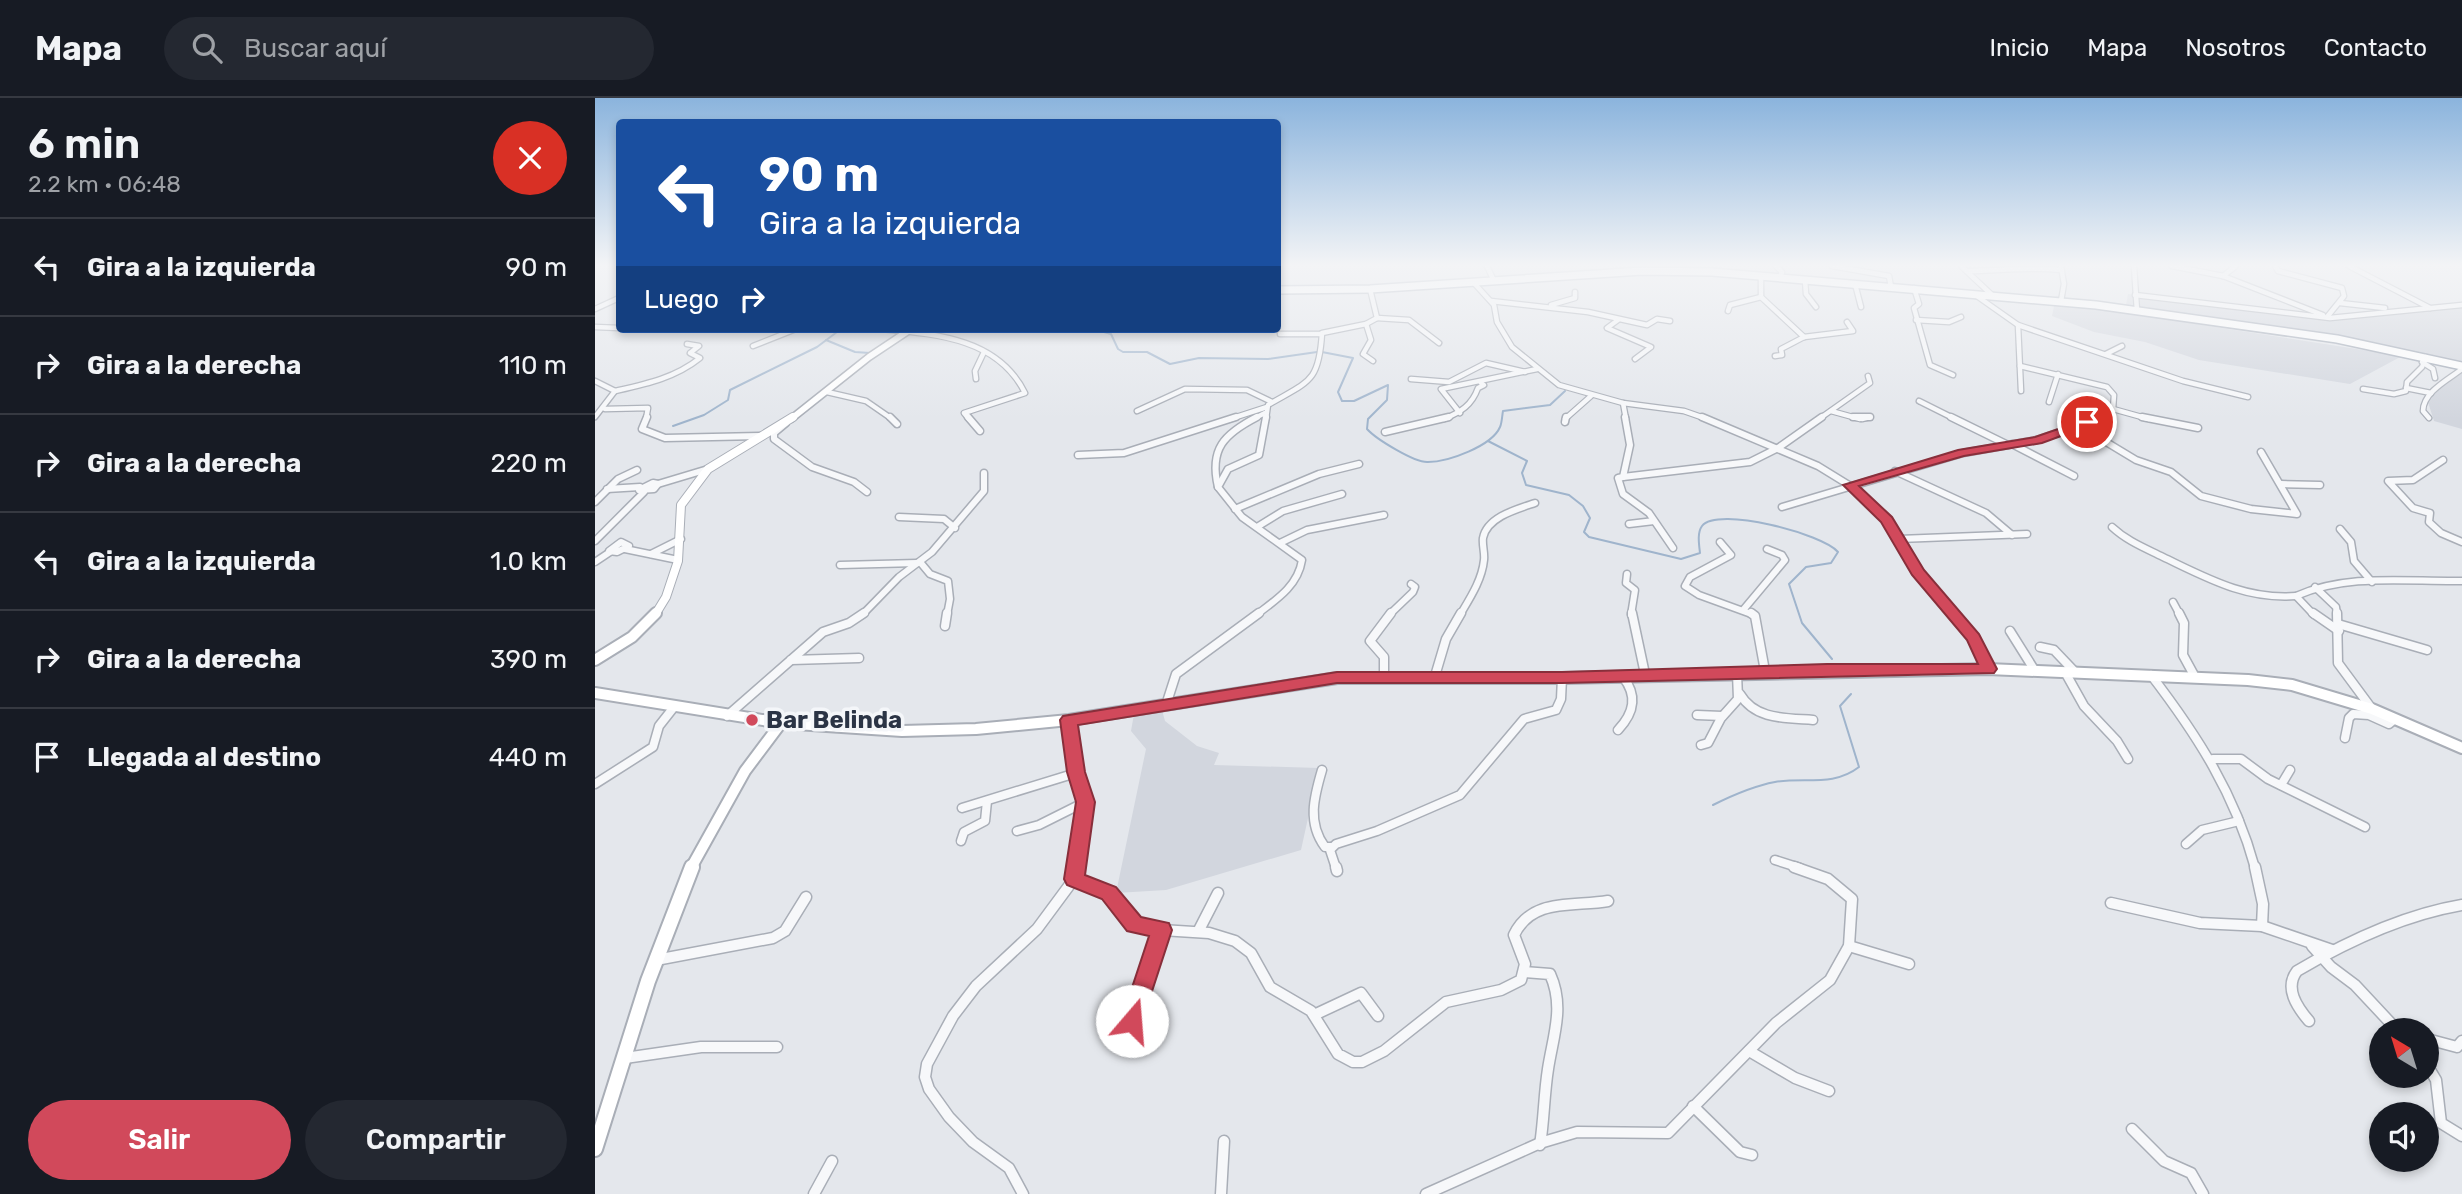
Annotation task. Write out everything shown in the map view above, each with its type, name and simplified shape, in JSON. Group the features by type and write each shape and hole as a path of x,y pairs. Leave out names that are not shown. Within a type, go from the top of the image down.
{"main road":[{"path":"2181,317 2337,339 2462,367"},
{"path":"595,660 632,639 649,625 669,596 681,539 681,505 708,469 786,422 869,357 905,333"},
{"path":"595,694 781,723 902,731 976,729 1069,720 1297,682 1384,676 1562,678 1765,671 1988,669 2195,677 2292,685 2372,709 2462,748"},
{"path":"595,1149 652,961 690,865 746,767 781,723"}],"street":[{"path":"1495,317 1506,338 1537,369 1559,385 1623,403 1689,412 1779,448 1849,485 1872,503 1899,539 1917,572 1974,638 1988,669"},
{"path":"1603,317 1647,325 1657,319 1669,321"},
{"path":"1783,317 1804,337"},
{"path":"1953,375 1935,370 1930,365 1916,320 1949,322 1960,317"},
{"path":"2007,317 2018,325 2183,381 2248,397"},
{"path":"1280,334 1321,334 1366,324 1377,318 1409,320 1426,330 1439,343"},
{"path":"1618,320 1607,328 1651,347 1635,359"},
{"path":"1775,356 1782,355 1781,349 1804,337 1853,331 1847,322"},
{"path":"1366,324 1371,340 1363,354 1373,361"},
{"path":"2018,325 2021,391"},
{"path":"595,327 616,328"},
{"path":"753,346 786,333"},
{"path":"923,333 965,342 1004,360 1021,379 1025,393 964,412 980,431"},
{"path":"1165,705 1175,675 1184,666 1280,597 1299,576 1304,562 1221,495 1216,474 1217,451 1223,437 1311,380 1320,363 1321,334"},
{"path":"595,381 615,391 659,380 700,358 689,353 699,346 687,344"},
{"path":"2105,354 2122,346"},
{"path":"976,379 975,371 984,352"},
{"path":"2424,359 2433,369 2435,378"},
{"path":"2363,389 2401,393 2407,382 2422,368 2424,359"},
{"path":"1411,379 1449,382 1486,363 1525,372"},
{"path":"1782,507 1895,471 1963,453 2038,440 2103,418 2113,410 2115,400 2109,389 2020,366"},
{"path":"2429,418 2422,408 2431,393 2462,367"},
{"path":"1460,413 1440,390 1537,369"},
{"path":"2049,402 2058,374"},
{"path":"1673,548 1643,507 1623,494 1618,478 1743,465 1779,448 1831,411 1870,383 1868,376"},
{"path":"1385,432 1460,413 1473,403 1478,388 1484,385 1477,382"},
{"path":"2406,388 2431,393"},
{"path":"1137,411 1185,390 1247,390 1268,407"},
{"path":"595,417 605,408 615,391"},
{"path":"827,392 862,398 879,405 897,424"},
{"path":"1565,422 1566,415 1591,396"},
{"path":"1919,401 2074,476"},
{"path":"1623,403 1630,446 1623,477"},
{"path":"1078,456 1124,453 1268,407"},
{"path":"1218,487 1228,469 1259,455 1268,407"},
{"path":"605,408 648,408 649,413 642,429 652,437 666,439 738,433 760,436"},
{"path":"2113,410 2172,425 2198,428"},
{"path":"1831,411 1861,419 1870,417"},
{"path":"786,422 773,435 774,439 807,467 864,487 867,492"},
{"path":"2078,425 2136,460 2177,475 2204,498 2251,509 2297,514 2261,452"},
{"path":"2443,460 2413,480 2388,481 2413,508 2430,513 2429,522 2435,529 2462,542"},
{"path":"1235,509 1319,474 1359,464"},
{"path":"607,489 654,489 658,484 708,469"},
{"path":"595,502 618,479 637,470"},
{"path":"1895,471 1986,513 2012,535"},
{"path":"726,716 829,628 849,624 862,615 899,577 919,563 954,528 984,491 984,472"},
{"path":"2281,484 2321,485"},
{"path":"642,490 595,541 611,549 625,549 678,560"},
{"path":"1258,527 1260,523 1285,512 1342,494"},
{"path":"1435,676 1446,639 1476,587 1484,561 1483,538 1490,525 1511,510 1535,503"},
{"path":"1280,543 1307,530 1384,515"},
{"path":"899,517 944,519 950,521 954,528"},
{"path":"1629,524 1654,521"},
{"path":"2112,527 2127,542 2232,590 2275,600 2296,596 2315,587 2354,581 2462,581"},
{"path":"2340,529 2351,542 2353,559 2372,582"},
{"path":"1899,539 2027,534"},
{"path":"651,554 681,539"},
{"path":"1720,542 1731,555 1690,577 1685,586 1696,594 1744,609 1758,619 1756,626 1765,671"},
{"path":"595,562 611,549"},
{"path":"1744,609 1785,560 1782,555 1767,549"},
{"path":"840,565 919,563 930,574 948,581 950,599 945,626"},
{"path":"1626,574 1626,583 1635,590 1631,618 1646,674"},
{"path":"1384,676 1384,657 1370,641 1384,620 1413,592 1415,587 1411,584"},
{"path":"2315,587 2335,605 2339,628 2336,645 2338,663 2372,709"},
{"path":"2296,596 2319,620 2339,628 2427,650"},
{"path":"2173,602 2186,626 2183,655 2195,677"},
{"path":"2010,631 2035,671"},
{"path":"2040,647 2054,650 2070,672 2075,694 2092,716 2119,740 2128,759"},
{"path":"791,660 859,658"},
{"path":"1737,672 1744,704 1751,710 1813,720"},
{"path":"2150,675 2213,759 2227,785 2259,880 2265,911 2262,926"},
{"path":"1618,730 1631,716 1633,705 1631,686 1623,676"},
{"path":"1322,770 1311,816 1319,841 1325,847 1331,847 1460,795 1524,719 1556,710 1561,699 1562,678"},
{"path":"1701,746 1708,743 1722,716 1738,699 1740,692"},
{"path":"595,784 648,752 663,720 674,707"},
{"path":"2345,738 2349,718 2354,713 2369,715 2389,724 2395,719"},
{"path":"1697,715 1722,716"},
{"path":"1023,1194 1009,1168 973,1142 929,1089 925,1077 927,1063 953,1016 976,986 1037,929 1074,879 1085,802 1076,772 1069,720"},
{"path":"2213,759 2241,759 2281,785 2365,827"},
{"path":"2281,785 2290,770"},
{"path":"962,808 987,801 1007,791 1076,772"},
{"path":"961,841 964,832 985,821 987,801"},
{"path":"1017,831 1039,825 1085,802"},
{"path":"2186,844 2190,838 2216,825 2239,821"},
{"path":"1331,847 1337,871"},
{"path":"1426,1194 1579,1131 1615,1130 1656,1135 1668,1133 1776,1023 1830,980 1849,946 1850,894 1827,879 1775,860"},
{"path":"1074,879 1109,893 1135,925 1162,930 1199,930 1247,948 1270,986 1314,1015 1336,1053 1354,1062 1363,1063 1377,1056 1438,1006 1472,993 1506,988 1521,980 1524,972 1523,956 1514,935 1518,926 1555,904 1584,906 1608,901"},
{"path":"1199,930 1218,893"},
{"path":"652,961 773,938 785,931 806,897"},
{"path":"2111,903 2200,923 2262,926 2312,946 2328,954 2386,1018"},
{"path":"2309,1021 2297,1005 2292,980 2297,970 2416,916 2462,905"},
{"path":"1132,1021 1162,930"},
{"path":"1849,946 1909,964"},
{"path":"1524,972 1550,974 1557,1006 1558,1027 1549,1068 1548,1098 1540,1145"},
{"path":"1314,1015 1361,993 1378,1016"},
{"path":"2439,1042 2457,1047 2462,1041"},
{"path":"624,1058 657,1051 732,1044 777,1047"},
{"path":"1749,1051 1795,1078 1829,1091"},
{"path":"2437,1088 2441,1123 2462,1136"},
{"path":"1693,1106 1739,1152 1752,1155"},
{"path":"2132,1129 2164,1161 2192,1173 2203,1194"},
{"path":"1221,1194 1224,1141"},
{"path":"814,1194 832,1161"}],"shaded area":[{"path":"2055,317 2152,317 2402,356 2350,384 2199,360 2145,342 2094,332"},
{"path":"2199,317 2462,317 2462,362 2365,341"},
{"path":"2462,365 2462,429 2434,421 2427,399"},
{"path":"1162,710 1165,721 1197,746 1219,753 1214,765 1319,768 1301,850 1166,890 1116,893 1146,749 1131,731 1134,714"}],"waterway":[{"path":"826,340 836,333"},
{"path":"1107,333 1111,334 1118,349 1123,352 1147,352 1170,364 1199,358 1268,359 1317,352"},
{"path":"673,426 704,415 728,400 730,390 826,340"},
{"path":"826,340 855,352 870,353"},
{"path":"1322,352 1353,358 1338,392 1342,401 1354,401 1388,385 1387,400 1368,419 1367,429 1396,450 1414,459 1428,462 1469,452 1488,440 1501,425 1503,411 1550,405 1565,391"},
{"path":"1488,441 1527,461 1522,473 1526,485 1569,495 1583,506 1590,518 1584,532 1589,537 1681,559 1700,553 1699,535 1702,526 1712,521 1728,519 1770,525 1829,545 1838,552 1831,563 1806,567 1789,584 1802,623 1832,659"},
{"path":"1713,805 1743,791 1767,784 1829,779 1859,767 1840,706 1851,694"}],"place":[{"name":"Bar Belinda","path":"752,720"}],"route":[{"path":"1132,1021 1162,930 1135,925 1109,893 1074,879 1080,853 1085,802 1076,772 1069,720 1297,682 1337,678 1562,678 1827,670 1988,669 1974,638 1917,572 1887,520 1872,503 1849,485 1963,453 2038,440 2087,422"}]}
